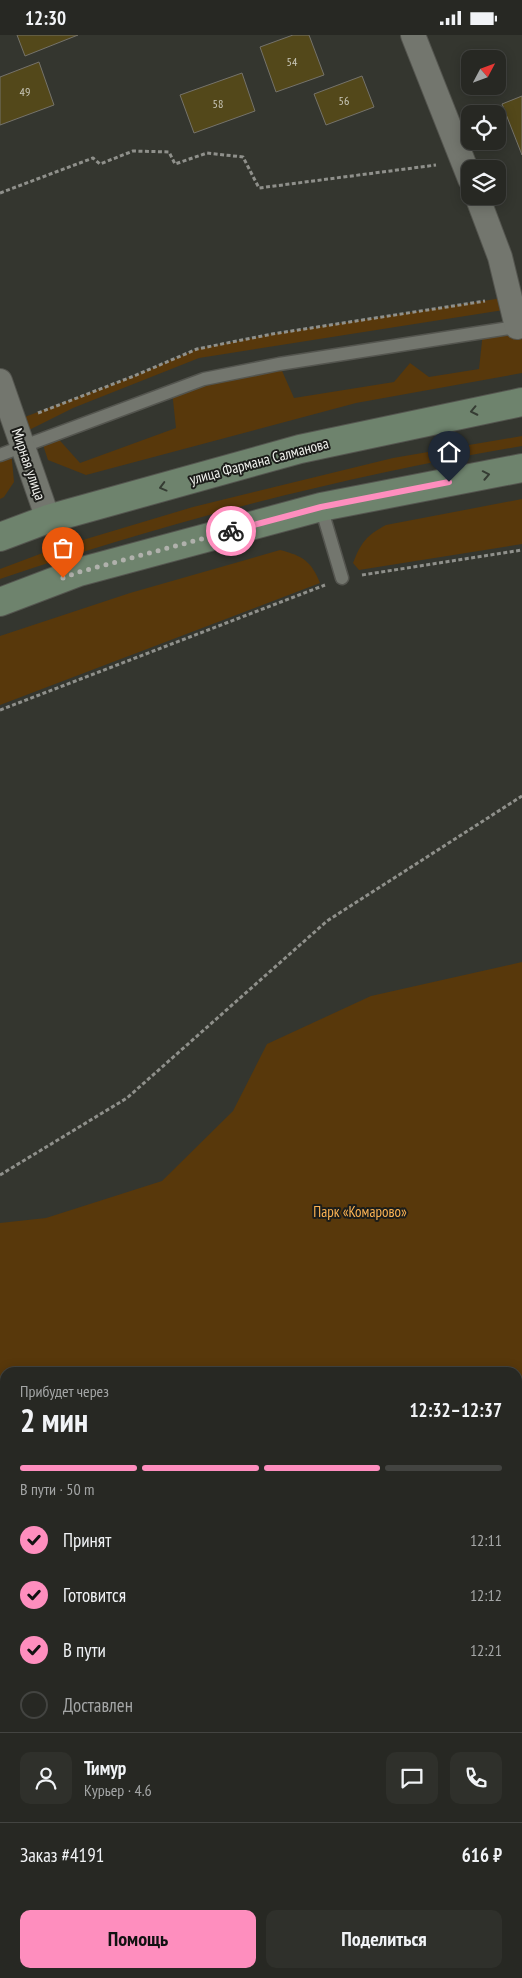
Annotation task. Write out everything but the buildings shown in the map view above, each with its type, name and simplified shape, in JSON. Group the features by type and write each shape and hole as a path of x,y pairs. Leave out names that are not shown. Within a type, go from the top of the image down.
{"street":[{"path":"414,35 463,160"},
{"path":"480,205 500,257 519,327"},
{"name":"Мирная улица","path":"0,381 48,519"},
{"name":"улица Фармана Салманова","path":"0,537 48,519 300,449 522,402"},
{"path":"0,602 79,572 321,507 522,468"}],"lane":[{"path":"0,455 204,379 279,364 519,327"},
{"path":"321,507 342,578"}],"path":[{"path":"0,193 93,157 100,164 133,151 169,152 175,164 207,153 243,157 259,188 439,165"},
{"path":"0,710 342,578 522,550"},
{"path":"0,1175 127,1098 327,921 522,796"}],"green space":[{"path":"522,295 522,307 199,358 73,408 19,435 14,421 134,376 197,349 272,334"},
{"path":"522,326 522,373 356,403 86,475 48,460 41,439 54,434 80,463 176,428 172,391 279,364 294,398 394,382 410,363 429,377 479,369 483,332"},
{"path":"522,436 522,446 390,471 258,502 128,538 0,579 0,569 56,548 193,507 393,458"},
{"path":"11,450 14,482 4,497 0,499 0,455"},
{"path":"522,499 522,544 359,570 353,563 365,540 386,525"},
{"path":"280,550 300,557 309,564 320,583 0,705 0,636 130,593"},
{"name":"Парк «Комарово»","path":"522,962 522,1367 0,1367 0,1223 46,1218 162,1181 233,1111 267,1044 371,996"}],"way so far":[{"path":"63,578 231,531"}],"route":[{"path":"231,531 321,507 449,482"}]}
